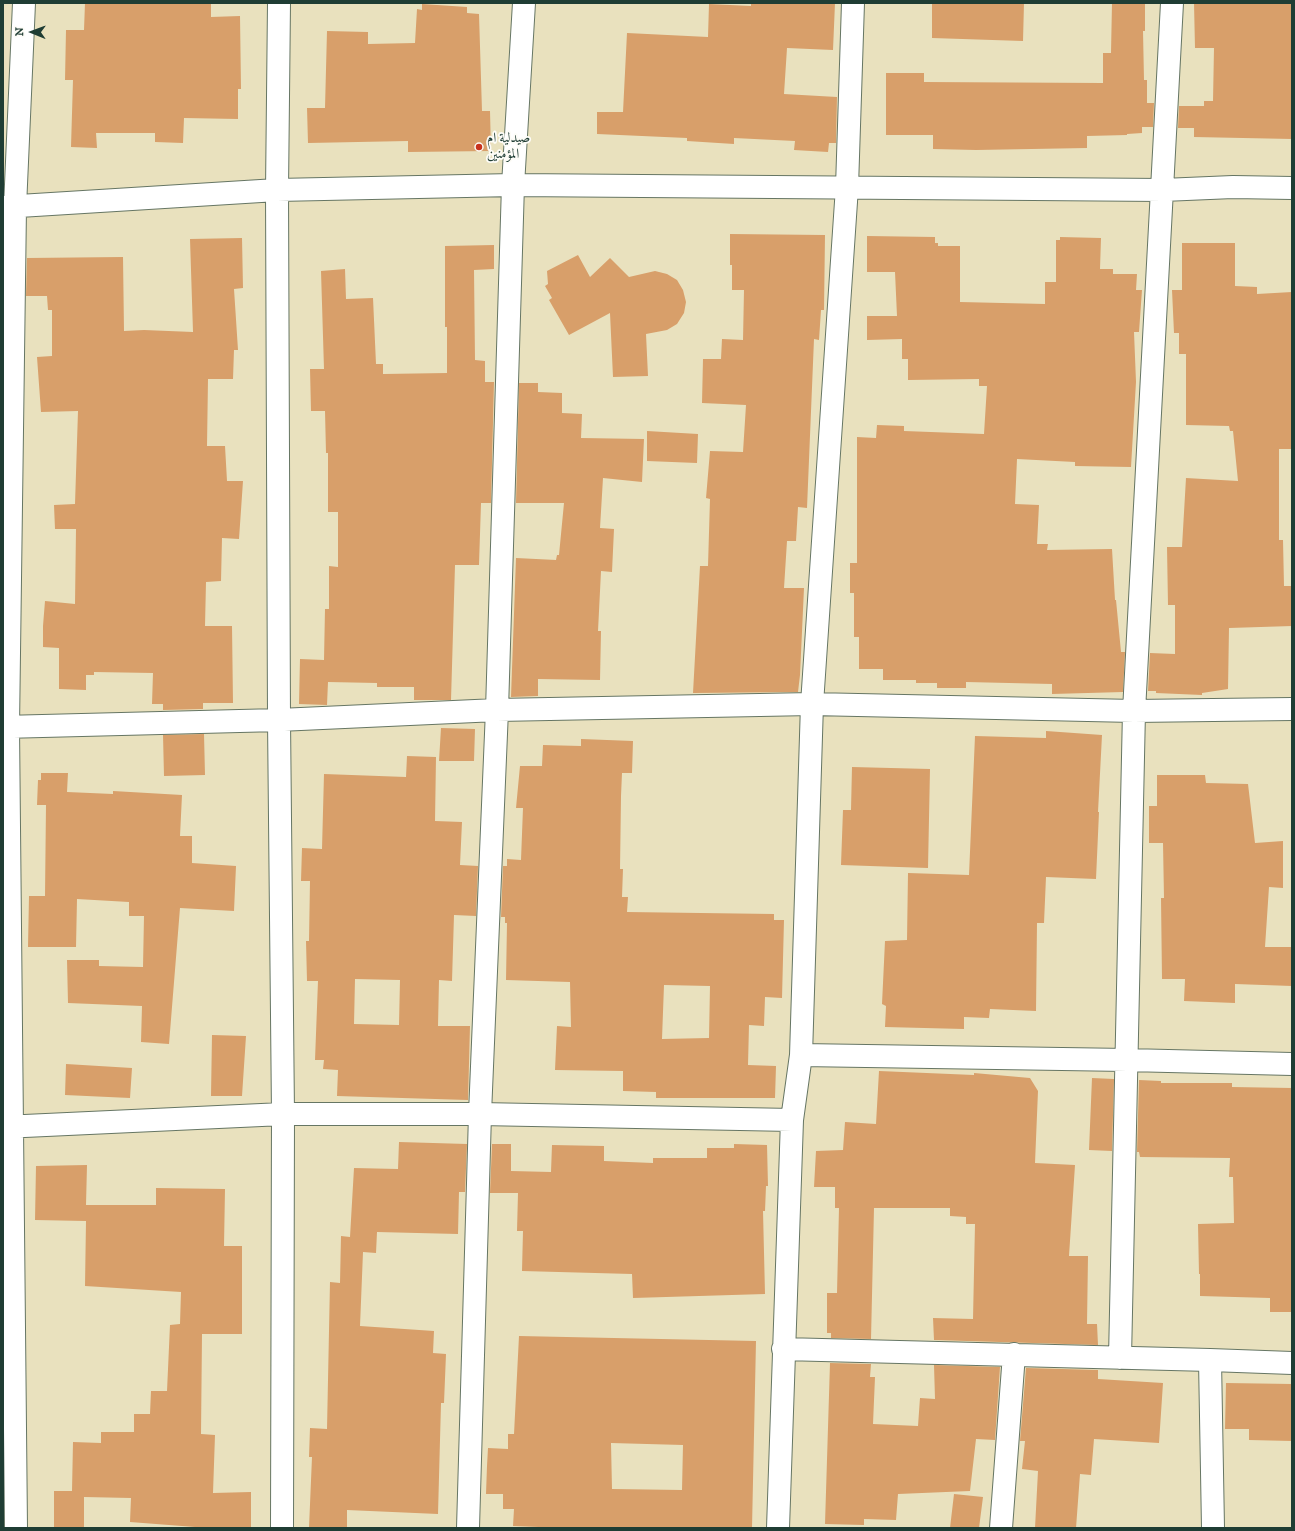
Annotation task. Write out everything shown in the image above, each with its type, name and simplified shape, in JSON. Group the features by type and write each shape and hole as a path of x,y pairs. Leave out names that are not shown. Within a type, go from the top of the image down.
{"street":[{"path":"16,1528 8,1127 6,727 9,207 24,3"},
{"path":"279,3 277,190 279,720 284,1114 282,1528"},
{"path":"468,1528 480,1114 497,710 513,185 524,3"},
{"path":"778,1528 792,1120 800,1055 812,704 847,187 853,3"},
{"path":"1120,1358 1134,711 1172,3"},
{"path":"9,207 277,190 513,185 1163,190 1292,188"},
{"path":"6,727 279,720 497,710 812,704 1134,711 1292,709"},
{"path":"800,1055 1292,1064"},
{"path":"8,1127 284,1114 480,1114 792,1120"},
{"path":"783,1349 1014,1354 1292,1363"},
{"path":"1001,1528 1014,1354"},
{"path":"1210,1360 1213,1528"}],"building":[{"path":"85,3 211,3 211,17 240,16 241,89 238,89 238,119 184,118 183,143 155,142 155,133 96,133 97,148 71,147 73,80 65,80 66,30 84,30"},
{"path":"751,3 835,3 833,50 787,48 784,94 837,97 836,143 829,143 828,152 794,150 795,141 734,138 734,144 687,141 687,138 597,134 597,112 623,112 627,33 708,37 709,4 751,6"},
{"path":"932,3 1024,3 1023,41 932,38"},
{"path":"1112,3 1145,4 1145,31 1143,31 1144,80 1147,80 1147,103 1154,103 1153,127 1142,127 1142,133 1087,136 1087,148 976,150 933,149 933,135 886,135 886,73 924,73 924,82 1103,83 1103,53 1111,53"},
{"path":"1194,3 1292,3 1292,139 1194,137 1194,128 1178,128 1179,106 1204,106 1204,101 1213,101 1214,48 1195,48"},
{"path":"422,4 467,7 467,13 479,14 482,111 490,111 491,151 408,152 408,141 308,143 307,108 325,108 327,31 368,32 368,44 415,43 417,9 422,10"},
{"path":"730,234 825,235 824,310 821,310 819,340 814,339 807,508 798,507 796,541 787,541 784,588 804,588 798,692 693,693 700,566 708,566 710,499 706,498 710,451 743,452 746,405 702,403 703,359 721,359 722,339 743,340 744,290 732,290"},
{"path":"867,236 935,237 935,243 938,243 938,246 960,246 960,302 1045,304 1045,282 1056,282 1056,240 1060,240 1060,237 1101,238 1100,269 1113,269 1113,274 1137,274 1136,290 1142,290 1139,332 1134,332 1136,382 1131,467 1075,466 1075,462 1017,459 1015,504 1039,505 1037,544 1048,544 1047,550 1112,549 1115,600 1121,652 1125,652 1123,692 1052,694 1052,684 966,682 966,688 937,688 937,683 916,683 916,680 883,680 883,669 859,669 859,637 854,637 854,593 850,593 850,563 857,563 857,437 876,438 877,425 904,426 904,431 984,434 987,386 979,386 979,379 908,380 908,359 902,359 902,339 867,340 867,316 897,316 895,272 867,272"},
{"path":"242,238 243,288 234,289 238,350 234,350 233,379 208,379 207,446 225,446 227,481 243,481 239,539 222,538 221,581 206,582 205,626 232,626 233,703 203,703 203,709 163,710 163,704 152,704 153,673 94,672 94,675 86,675 86,690 59,689 59,648 43,647 43,626 45,601 75,604 76,529 55,529 54,505 75,504 78,411 41,412 37,357 52,356 52,310 48,310 47,296 26,296 27,258 123,257 124,331 144,330 193,332 190,239"},
{"path":"1182,243 1235,243 1235,286 1257,287 1257,294 1292,292 1292,449 1279,449 1279,540 1283,540 1284,586 1292,586 1292,626 1229,628 1228,689 1202,693 1202,695 1156,693 1156,691 1148,691 1150,653 1175,654 1175,605 1168,605 1167,547 1182,547 1186,478 1238,481 1233,431 1230,431 1229,426 1186,425 1186,354 1179,354 1179,333 1174,333 1172,290 1182,290"},
{"path":"494,245 494,269 474,270 475,360 485,361 485,382 494,382 491,503 481,503 479,565 455,565 451,700 414,700 414,687 377,687 377,683 328,682 327,705 299,704 300,659 324,660 325,609 329,609 329,566 338,567 338,512 328,512 328,453 326,453 325,411 311,411 310,369 324,369 321,271 345,269 346,299 373,298 376,364 383,364 383,374 447,373 447,327 445,327 445,246"},
{"path":"578,255 590,277 610,258 629,277 655,271 667,274 677,280 683,290 686,302 684,313 677,324 667,330 646,334 648,376 613,377 610,313 569,335 549,300 552,298 545,286 548,284 547,271"},
{"path":"519,383 538,383 538,392 562,393 562,413 582,414 581,438 644,439 642,482 603,478 600,528 614,529 612,572 601,571 598,631 601,631 600,680 538,679 538,696 511,697 516,558 556,560 557,555 559,555 564,503 516,503"},
{"path":"647,431 698,434 697,463 647,461"},
{"path":"441,728 475,729 474,761 439,761"},
{"path":"1046,731 1102,735 1096,879 1046,877 1044,923 1037,923 1036,1011 990,1009 989,1018 964,1017 964,1029 885,1027 886,1006 882,1004 885,941 907,940 908,873 969,875 975,736 1046,738"},
{"path":"204,734 205,775 164,776 163,735"},
{"path":"581,739 633,741 632,773 622,773 621,796 620,869 623,869 622,897 628,897 627,912 774,914 774,920 784,920 782,998 765,997 764,1026 749,1025 748,1065 776,1066 775,1098 656,1098 656,1092 623,1091 623,1071 555,1070 557,1026 571,1027 570,982 506,980 507,923 505,923 505,917 501,917 503,866 507,866 507,859 521,860 523,808 516,808 520,766 542,766 543,745 581,746","holes":["664,985 710,986 709,1038 662,1039"]},
{"path":"407,756 436,757 435,821 462,822 460,865 478,866 476,916 454,915 452,981 439,980 438,1026 470,1026 468,1100 337,1096 338,1070 323,1069 324,1060 315,1060 318,981 307,981 306,941 309,941 310,881 301,881 302,848 322,849 324,774 406,777","holes":["355,979 400,980 399,1025 354,1024"]},
{"path":"852,767 930,769 928,868 841,865 843,810 851,810"},
{"path":"41,773 68,773 67,792 113,794 113,791 182,795 180,836 192,836 192,863 236,866 234,911 180,908 169,1044 141,1042 142,1006 68,1003 67,960 99,960 99,966 143,967 144,916 129,916 129,902 77,899 76,947 28,947 29,896 45,896 46,805 37,805 38,780 41,780"},
{"path":"1157,775 1205,775 1206,783 1248,784 1255,843 1283,841 1283,888 1269,887 1265,947 1292,947 1292,986 1235,984 1235,1003 1184,1001 1185,979 1162,979 1161,898 1164,898 1163,843 1149,843 1149,806 1157,806"},
{"path":"212,1035 246,1036 242,1096 211,1096"},
{"path":"66,1064 132,1068 130,1098 65,1095"},
{"path":"879,1071 974,1075 974,1073 1030,1078 1038,1091 1035,1163 1075,1165 1069,1256 1088,1256 1087,1324 1097,1324 1098,1345 934,1340 933,1318 973,1319 975,1224 966,1224 966,1217 950,1216 950,1208 874,1208 871,1339 831,1338 831,1333 827,1333 827,1293 837,1293 839,1208 835,1208 835,1187 814,1187 816,1151 843,1150 845,1122 876,1124"},
{"path":"1092,1078 1114,1079 1112,1151 1089,1150"},
{"path":"1139,1080 1161,1081 1161,1083 1232,1083 1232,1087 1292,1088 1292,1312 1270,1312 1270,1298 1200,1296 1198,1224 1234,1223 1233,1177 1229,1177 1230,1158 1140,1157 1139,1152 1137,1152"},
{"path":"399,1142 467,1144 465,1192 459,1192 458,1234 377,1232 376,1253 363,1252 360,1326 434,1331 433,1353 446,1354 444,1403 441,1403 438,1514 347,1510 347,1528 309,1528 312,1457 309,1457 310,1428 327,1429 330,1282 340,1283 341,1236 350,1237 354,1168 398,1169"},
{"path":"492,1144 511,1144 511,1171 551,1172 552,1145 604,1146 604,1161 653,1163 653,1158 707,1158 707,1148 734,1148 734,1144 767,1145 768,1186 766,1186 765,1211 763,1211 765,1294 633,1298 632,1274 522,1271 523,1231 517,1231 518,1193 490,1193"},
{"path":"87,1165 86,1205 156,1205 156,1188 225,1189 224,1246 242,1246 242,1334 202,1334 201,1434 215,1435 213,1493 251,1492 251,1528 208,1528 130,1522 131,1498 84,1497 84,1528 54,1528 54,1491 72,1491 73,1442 101,1443 101,1432 134,1432 134,1414 150,1414 151,1391 167,1391 170,1325 180,1324 181,1292 85,1286 86,1221 35,1220 36,1166"},
{"path":"519,1336 756,1341 752,1528 564,1528 513,1526 514,1509 503,1509 503,1494 486,1494 488,1448 508,1449 508,1434 514,1434","holes":["611,1443 683,1445 682,1490 612,1489"]},
{"path":"830,1363 871,1364 870,1377 875,1377 873,1424 918,1426 920,1398 935,1399 934,1365 1000,1367 995,1440 976,1439 970,1491 898,1494 896,1520 864,1519 864,1525 825,1524"},
{"path":"1026,1368 1098,1370 1098,1379 1163,1383 1159,1443 1094,1439 1091,1475 1080,1474 1076,1528 1035,1528 1038,1471 1022,1469 1025,1441 1020,1441"},
{"path":"1226,1383 1292,1384 1292,1441 1249,1440 1249,1429 1225,1429"},
{"path":"954,1494 983,1497 979,1528 950,1528"}],"place":[{"name":"صيدلية ام المؤمنين","path":"479,147"}]}
